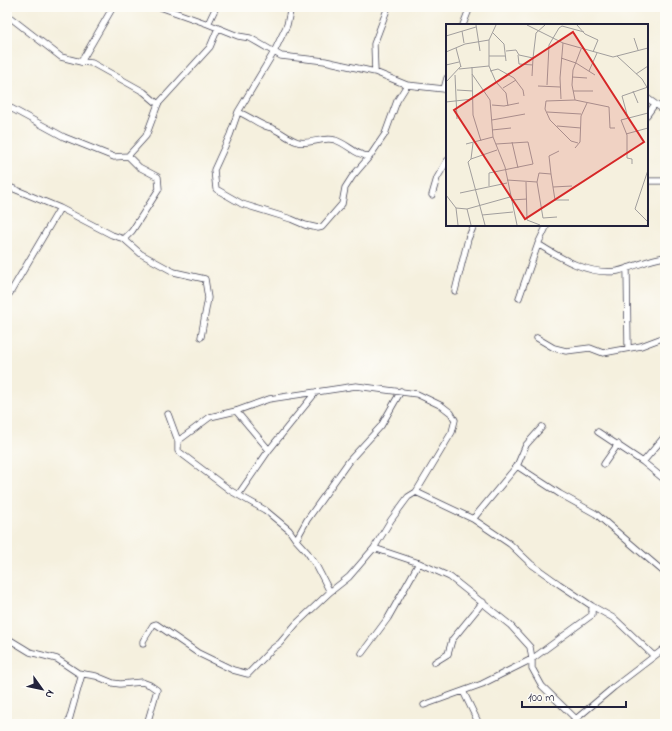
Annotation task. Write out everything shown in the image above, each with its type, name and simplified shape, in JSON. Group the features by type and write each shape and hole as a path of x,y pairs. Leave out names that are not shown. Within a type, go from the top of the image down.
{"street":[{"path":"80,62 113,7"},
{"path":"160,7 238,36 250,38 281,56 325,60 375,72 407,85 445,90"},
{"path":"208,24 216,7"},
{"path":"291,7 287,25 274,52 238,112 230,135 214,170 216,189 242,204 291,218 306,225 318,228 322,227 342,204 346,188 352,177 370,156 385,134 397,101 407,85"},
{"path":"375,72 374,44 388,7"},
{"path":"463,24 470,7"},
{"path":"7,15 60,57 80,62 92,63 144,92 158,104"},
{"path":"7,106 64,137 114,157 128,156 146,136 158,104 210,47 218,28"},
{"path":"648,99 665,111"},
{"path":"648,114 655,104"},
{"path":"238,112 249,116 264,126 275,129 287,138 303,143 330,139 336,140 362,156 370,156"},
{"path":"124,239 132,231 159,189 158,177 139,167 128,156"},
{"path":"432,195 437,178 446,163"},
{"path":"648,181 665,181"},
{"path":"7,186 60,208 112,235 124,239 141,254 174,272 204,279 208,298 201,337"},
{"path":"10,293 60,208"},
{"path":"455,291 468,239 474,226"},
{"path":"518,298 528,276 538,244 547,226"},
{"path":"538,244 558,257 580,267 597,270 616,271 656,258 665,257"},
{"path":"627,268 628,348"},
{"path":"537,338 554,348 566,351 590,348 603,353 641,346 665,337"},
{"path":"144,644 143,641 153,625 156,624 198,653 233,670 248,674 272,649 280,643 296,624 330,592 349,577 374,548 408,497 416,492 452,432 455,420 451,413 442,406 417,394 356,386 268,399 236,411 210,417 178,441"},
{"path":"296,540 307,520 349,461 381,426 401,391"},
{"path":"238,495 269,450 316,392"},
{"path":"236,411 269,450"},
{"path":"168,414 178,441 178,451 238,495 265,510 289,530 316,565 330,592"},
{"path":"473,519 517,466 526,445 542,427"},
{"path":"598,432 618,444 665,480"},
{"path":"643,462 665,436"},
{"path":"604,464 618,444"},
{"path":"517,466 560,494 596,514 665,572"},
{"path":"416,492 473,519 510,544 531,564 592,606 615,619 654,656"},
{"path":"374,548 419,563 450,577 483,602 510,625 530,647 532,668 542,686 576,718"},
{"path":"362,653 388,618 419,563"},
{"path":"435,662 448,654 452,640 483,602"},
{"path":"424,705 482,684 532,659 592,615 592,606"},
{"path":"7,638 30,652 57,659 78,673 96,676 113,683 142,682 150,685 157,690 147,724"},
{"path":"570,724 665,648"},
{"path":"68,724 82,674"},
{"path":"462,691 479,724"}]}
